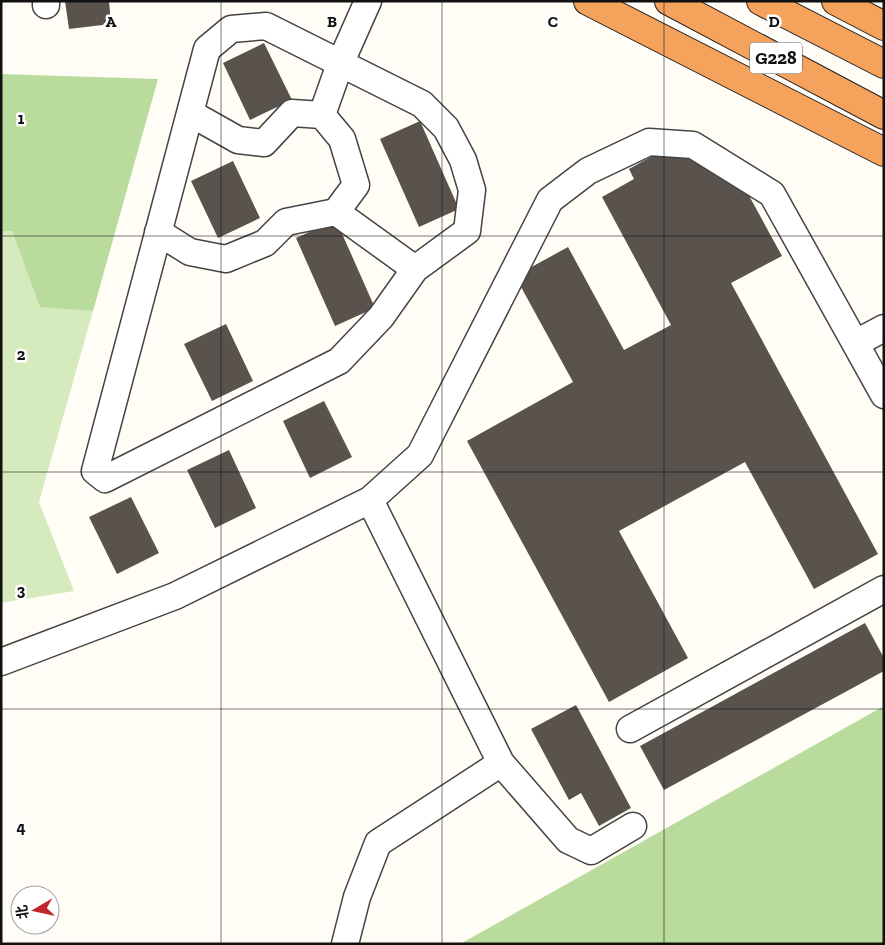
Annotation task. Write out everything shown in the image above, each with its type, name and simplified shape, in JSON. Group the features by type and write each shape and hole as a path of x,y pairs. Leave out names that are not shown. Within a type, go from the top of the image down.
{"highway":[{"path":"588,1 884,152"},
{"name":"G228","path":"669,1 884,115"},
{"name":"G228","path":"761,1 884,64"},
{"path":"836,1 884,26"}],"street":[{"path":"322,115 340,64 368,1"},
{"path":"266,26 422,104 446,128 463,160 472,190 467,231 415,269 381,317 339,362 105,480 94,471 190,113 207,49 230,29 266,26"},
{"path":"158,232 190,252 226,259 265,243 286,222 336,212 356,185 342,139 322,115 292,113 264,143 238,140 190,113"},
{"path":"1,662 175,596 370,500 420,455 550,200 588,172 650,142 693,145 772,194 884,395"},
{"path":"336,212 415,269"},
{"path":"856,343 884,328"},
{"path":"370,500 501,763 568,840 583,848 591,851 633,826"},
{"path":"630,729 884,589"},
{"path":"345,944 357,897 378,843 501,763"}],"green space":[{"path":"1,74 158,79 93,311 40,307 12,231 1,231"},
{"path":"1,231 12,231 40,306 93,311 39,502 74,591 1,603"},
{"path":"884,706 884,944 460,944"}],"building":[{"path":"65,1 109,1 111,24 69,29"},
{"path":"264,43 292,100 250,120 223,63"},
{"path":"420,121 459,209 419,227 380,139"},
{"path":"665,149 704,162 747,192 782,256 731,283 878,554 814,589 745,462 619,531 688,658 609,702 467,441 573,382 515,276 568,247 624,350 671,325 602,197 634,179 629,169"},
{"path":"233,161 260,218 218,238 191,181"},
{"path":"336,220 375,308 335,326 296,238"},
{"path":"226,324 253,381 212,401 184,344"},
{"path":"324,401 352,457 310,478 283,421"},
{"path":"229,450 256,508 215,528 187,470"},
{"path":"131,497 159,553 117,574 89,517"},
{"path":"865,623 884,658 884,671 664,790 640,746"},
{"path":"576,705 631,808 599,826 581,793 569,800 531,729"}]}
